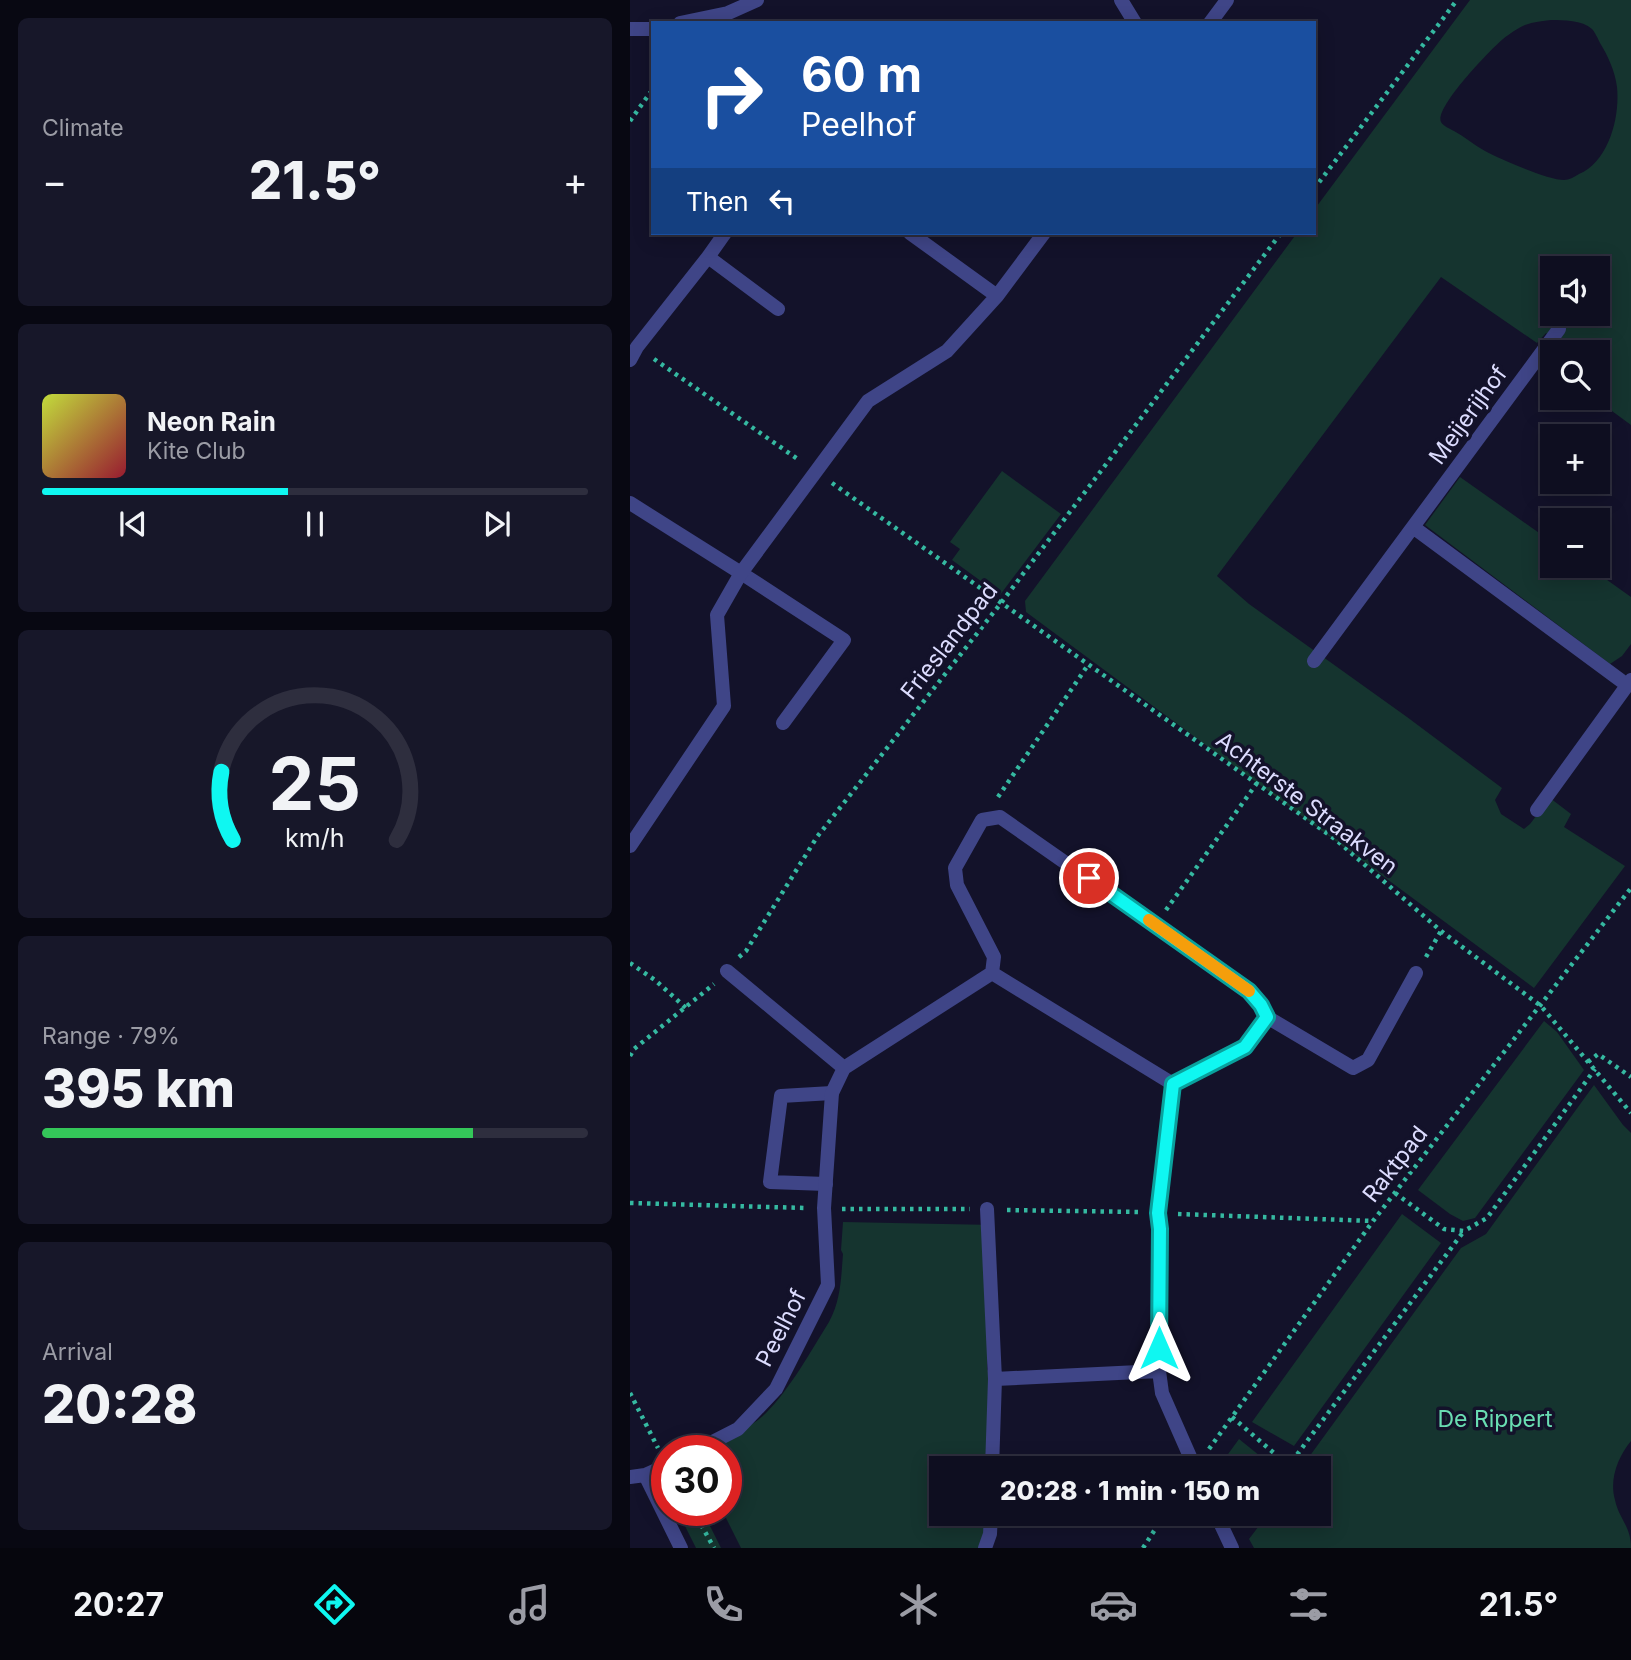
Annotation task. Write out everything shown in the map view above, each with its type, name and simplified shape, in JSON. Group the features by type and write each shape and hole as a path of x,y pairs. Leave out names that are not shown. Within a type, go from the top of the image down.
{"street":[{"path":"690,21 728,13 757,0"},
{"path":"1121,0 1134,21"},
{"path":"1211,21 1227,0"},
{"path":"630,29 651,29"},
{"path":"631,359 636,347 724,235"},
{"path":"913,235 997,296"},
{"path":"630,846 724,706 718,615 741,573 867,401 947,351 997,296 1043,235"},
{"path":"708,257 778,309"},
{"name":"Meijerijhof","path":"1314,661 1559,329"},
{"path":"630,503 844,640 783,723"},
{"path":"1413,527 1629,682 1536,810"},
{"path":"992,973 994,957 957,885 955,868 982,820 1000,817 1249,991 1267,1017 1353,1068 1368,1060 1416,973"},
{"path":"726,971 844,1068 992,973"},
{"path":"992,973 1173,1084"},
{"path":"1173,1084 1245,1047 1267,1017"},
{"name":"Peelhof","path":"726,1435 738,1429 776,1389 828,1285 824,1209 832,1093 844,1068"},
{"path":"1173,1084 1158,1213 1159,1371 1163,1393 1195,1456"},
{"path":"826,1184 770,1182 781,1096 832,1093"},
{"path":"987,1209 995,1379 992,1456"},
{"path":"995,1379 1159,1371"},
{"path":"630,1477 645,1475 651,1470"},
{"path":"645,1475 681,1548"},
{"path":"985,1548 990,1526"},
{"path":"1222,1526 1232,1548"}],"path":[{"path":"1316,185 1457,0"},
{"path":"630,121 651,93"},
{"name":"Frieslandpad","path":"630,1056 634,1049 708,991 746,951 817,837 1001,603 1279,235"},
{"name":"Achterste Straakven","path":"1001,603 1335,839 1441,931 1541,1006 1631,1113"},
{"path":"982,820 1088,665"},
{"path":"1156,925 1256,783"},
{"name":"Raktpad","path":"1204,1456 1395,1193 1631,888"},
{"path":"1416,973 1441,931"},
{"path":"630,962 687,1008"},
{"path":"1588,1062 1598,1054 1631,1077"},
{"path":"1296,1456 1464,1231 1487,1218 1595,1069"},
{"path":"1395,1193 1444,1229 1464,1231"},
{"path":"630,1393 652,1435"},
{"path":"1233,1417 1276,1456"},
{"path":"702,1526 714,1548"},
{"path":"1143,1548 1157,1526"}],"green space":[{"path":"1470,0 1631,0 1631,425 1610,410 1610,340 1554,340 1546,333 1537,343 1441,277 1217,576 1249,604 1502,788 1495,800 1501,814 1524,829 1550,798 1571,814 1564,827 1625,866 1534,988 1026,612 1025,601 1296,235 1316,235 1316,207","holes":["1535,22 1578,22 1592,29 1611,64 1617,87 1617,111 1610,137 1605,149 1589,168 1566,180 1547,177 1481,149 1441,122 1441,115 1454,92 1476,66 1511,33"]},
{"path":"1002,471 1061,514 1000,595 952,560 960,549 950,542"},
{"path":"1460,477 1540,534 1540,578 1604,578 1631,597 1631,644 1622,656 1610,664 1425,525"},
{"path":"1544,1021 1557,1032 1584,1070 1475,1218 1463,1221 1418,1190"},
{"name":"De Rippert","path":"1594,1085 1631,1133 1631,1441 1619,1461 1613,1492 1629,1534 1631,1548 1254,1548 1249,1539 1259,1526 1331,1526 1331,1456 1310,1456 1461,1248 1486,1234"},
{"path":"1402,1214 1441,1243 1294,1446 1252,1422"},
{"path":"843,1222 994,1225 987,1369 997,1386 991,1456 929,1456 929,1526 985,1526 982,1548 741,1548 730,1526 742,1526 742,1435 731,1435 766,1413 783,1393 829,1322 841,1280"},
{"path":"1239,1439 1260,1456 1227,1456"},
{"path":"685,1526 710,1526 721,1548 696,1548"}],"slow traffic":[{"path":"1149,920 1249,991"}],"route":[{"path":"1089,878 1249,991 1267,1017 1245,1047 1173,1084 1158,1213 1159,1348"}]}
